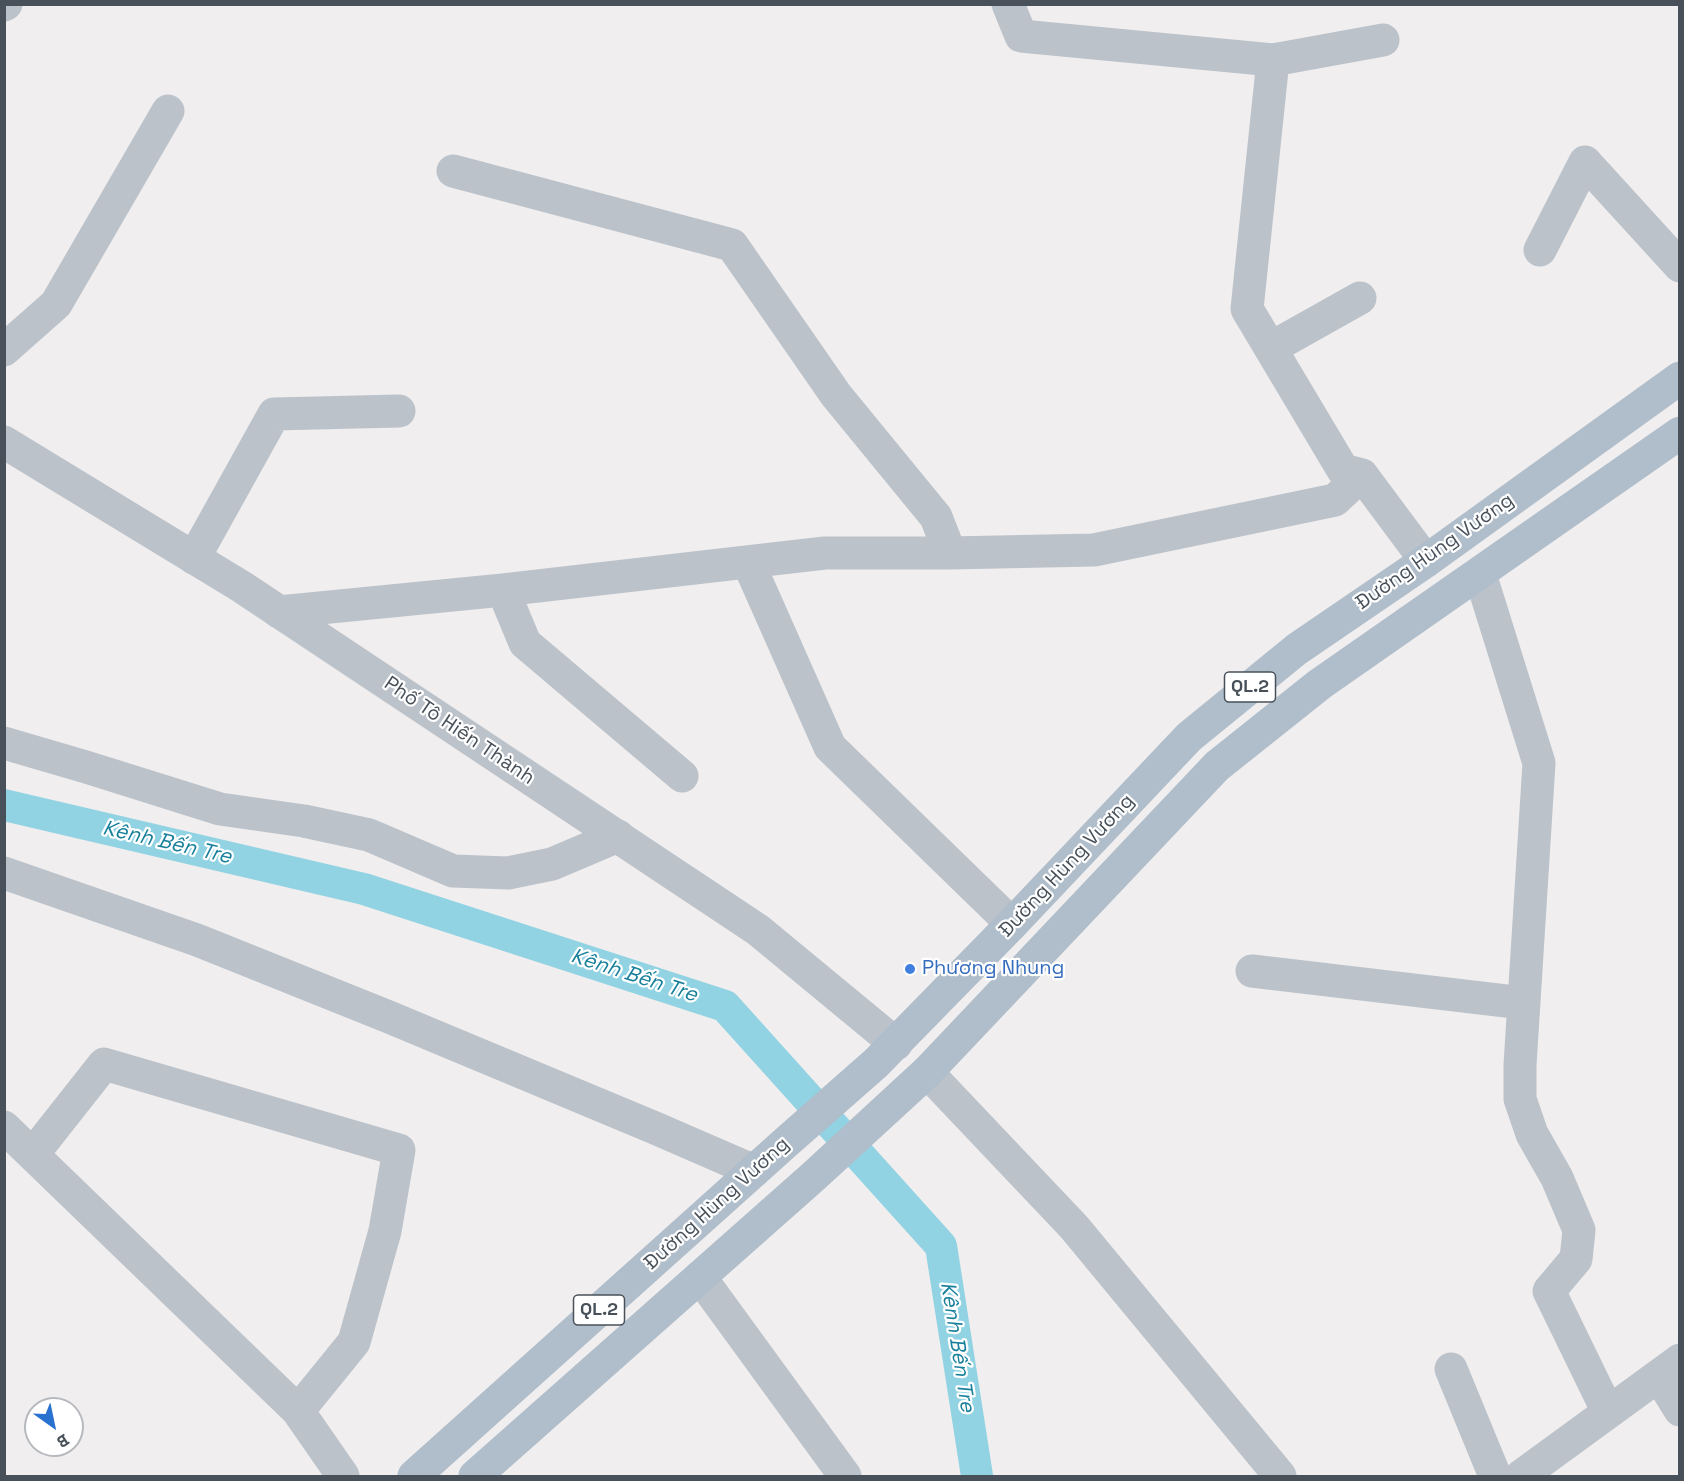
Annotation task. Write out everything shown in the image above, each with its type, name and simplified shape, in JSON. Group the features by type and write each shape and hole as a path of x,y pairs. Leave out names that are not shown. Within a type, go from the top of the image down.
{"main road":[{"name":"Đường Hùng Vương","path":"414,1476 886,1054 1189,737 1297,649 1426,561 1680,378"},
{"name":"Đường Hùng Vương","path":"474,1476 814,1176 918,1080 1217,766 1320,684 1680,433"},
{"path":"886,1054 918,1080"}],"street":[{"path":"1008,4 1021,36 1274,60 1383,40"},
{"path":"1274,60 1247,309 1343,470 1362,475 1426,561"},
{"path":"4,350 56,304 168,111"},
{"path":"1540,250 1585,162 1680,266"},
{"path":"453,171 732,245 836,395 936,517 950,553"},
{"path":"1271,348 1360,298"},
{"path":"194,558 274,414 399,411"},
{"name":"Phố Tô Hiến Thành","path":"4,442 279,612 758,930 886,1054"},
{"path":"279,612 503,590 825,553 1094,550 1335,500 1362,475"},
{"path":"748,562 830,747 1012,924"},
{"path":"1480,574 1539,763 1520,1065 1520,1099 1533,1134 1557,1178 1579,1230 1576,1258 1549,1291 1608,1412"},
{"path":"503,590 525,643 682,776"},
{"path":"4,743 220,809 304,820 369,835 453,871 508,873 552,864 618,836"},
{"path":"4,873 197,940 423,1030 754,1171"},
{"path":"1252,971 1524,1004"},
{"path":"33,1154 104,1064 399,1150 385,1231 354,1342 298,1411"},
{"path":"918,1080 1074,1227 1280,1476"},
{"path":"4,1127 298,1411 343,1476"},
{"path":"700,1277 845,1476"},
{"path":"1521,1476 1669,1368 1680,1410"},
{"path":"1451,1369 1495,1476"}],"waterway":[{"name":"Kênh Bến Tre","path":"4,805 364,889 725,1006 941,1246 977,1476"}],"place":[{"name":"Phương Nhung","path":"910,969"}]}
